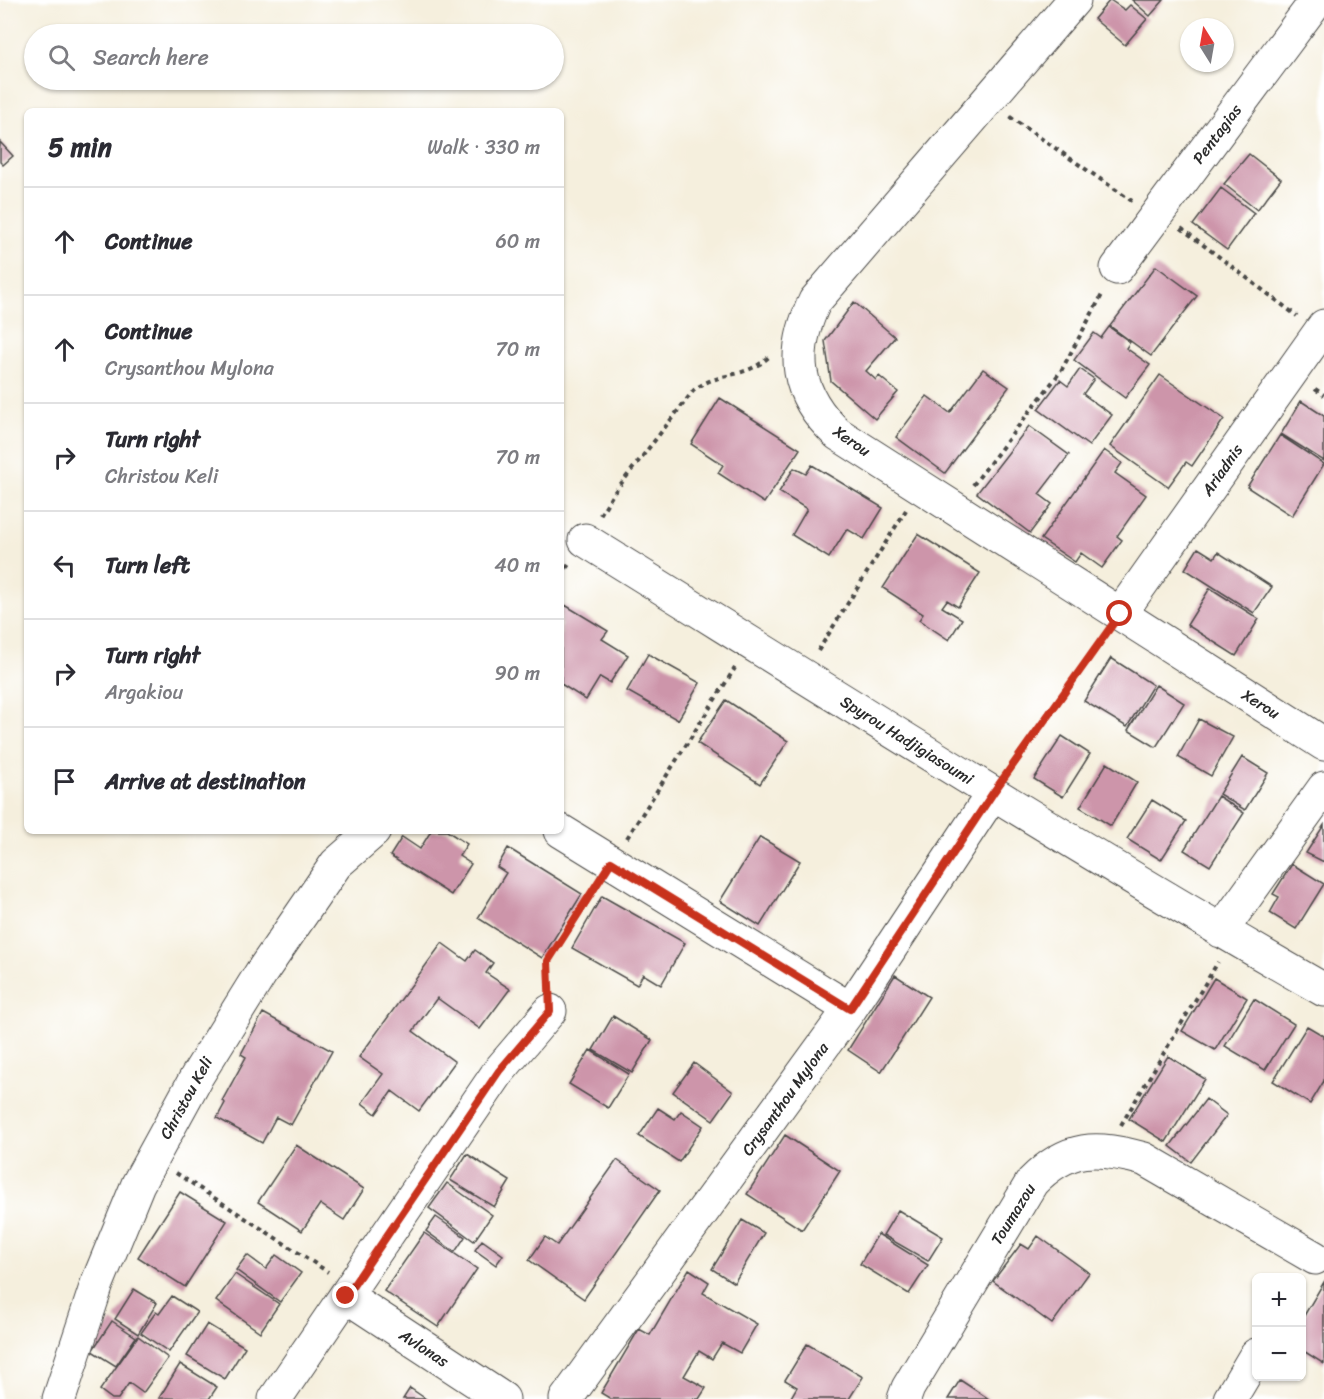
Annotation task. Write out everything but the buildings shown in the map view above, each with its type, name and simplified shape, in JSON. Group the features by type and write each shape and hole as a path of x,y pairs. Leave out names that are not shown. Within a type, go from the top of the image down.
{"street":[{"name":"Xerou","path":"1074,0 815,301 805,323 800,347 800,373 819,416 838,434 1324,744"},
{"name":"Pentagias","path":"1117,268 1317,0"},
{"name":"Ariadnis","path":"1120,614 1322,330"},
{"name":"Spyrou Hadjigiasoumi","path":"585,540 993,793 1227,935 1324,990"},
{"path":"1227,935 1324,788"},
{"name":"Crysanthou Mylona","path":"566,1399 850,1009 993,793"},
{"path":"564,833 850,1009"},
{"name":"Christou Keli","path":"59,1399 97,1284 138,1184 197,1076 261,972 336,864 371,834"},
{"path":"275,1399 499,1071 550,1011"},
{"name":"Toumazou","path":"904,1399 908,1388 1032,1182 1050,1163 1068,1155 1090,1150 1144,1159 1313,1260"},
{"name":"Avlonas","path":"348,1292 503,1399"},
{"path":"1230,1399 1252,1362"}],"path":[{"path":"987,101 1157,214 1322,330"},
{"path":"954,510 1061,371 1117,268"},
{"path":"613,494 694,390 708,381 755,369 805,323"},
{"path":"803,675 920,487"},
{"path":"993,793 1120,614"},
{"path":"550,1011 548,961 751,643"},
{"path":"1106,1151 1227,935"},
{"path":"153,1158 348,1292"}],"route":[{"path":"346,1296 499,1071 527,1041 550,1011 548,961 611,862 850,1009 993,793 1120,614"}]}
